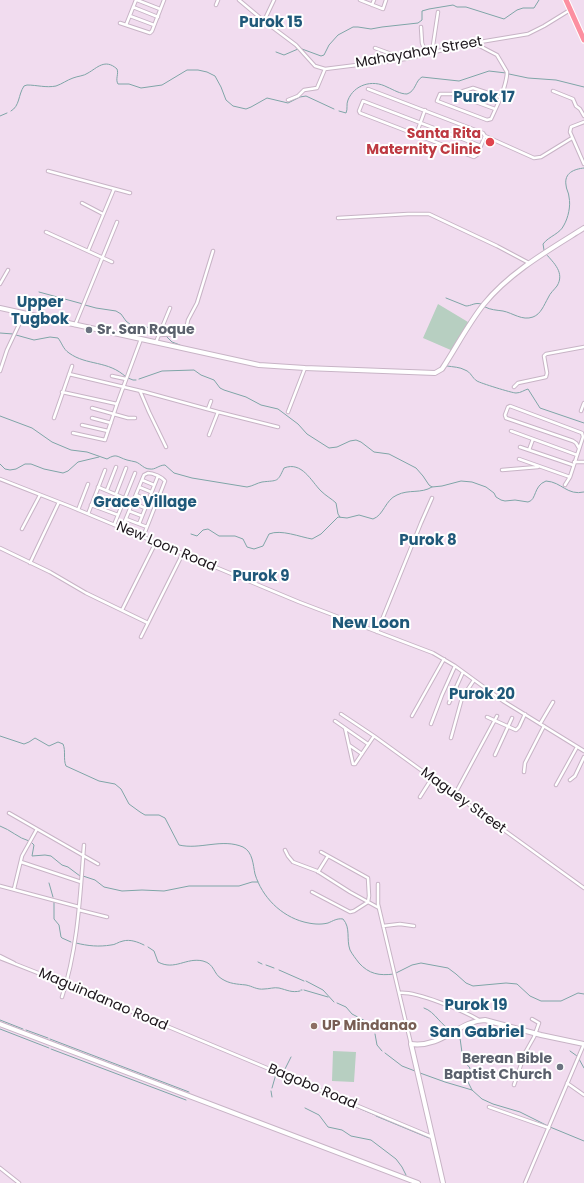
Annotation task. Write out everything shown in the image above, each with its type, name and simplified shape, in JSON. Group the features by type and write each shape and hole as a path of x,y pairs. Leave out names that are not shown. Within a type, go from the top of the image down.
{"highway":[{"path":"566,0 584,40"}],"street":[{"path":"126,25 136,0 160,9"},
{"path":"120,23 149,33 152,32 163,0"},
{"path":"216,6 218,0"},
{"path":"239,0 294,43 315,66 324,69 317,88 304,90 298,96 288,100"},
{"path":"264,21 274,0"},
{"path":"361,0 383,9 386,0"},
{"path":"372,5 374,0"},
{"path":"133,7 158,17"},
{"name":"Mahayahay Street","path":"324,69 406,59 474,43 528,34 570,10"},
{"path":"432,52 438,12"},
{"path":"130,16 154,25"},
{"path":"421,27 422,42 426,54"},
{"path":"474,43 494,53 505,67 507,75 500,97 496,109 492,119 489,120 437,101 440,94 454,94 475,88 500,97"},
{"path":"375,48 406,59"},
{"path":"368,89 483,133 485,136 535,158 541,157 572,138"},
{"path":"553,91 573,99 576,106 580,109 584,116"},
{"path":"454,94 496,109"},
{"path":"480,146 363,101 359,110 360,113 474,157 476,155 485,136"},
{"path":"416,135 425,110"},
{"path":"584,122 571,128 570,130 584,164"},
{"path":"48,171 130,193"},
{"path":"88,251 114,189"},
{"path":"82,203 103,214"},
{"path":"338,218 414,213 429,214 530,263"},
{"path":"75,324 117,222"},
{"path":"0,308 259,365 431,374 442,369 484,303 497,290 541,255 584,228"},
{"path":"46,232 112,262"},
{"path":"160,335 176,334 186,330 188,320 197,303 213,251"},
{"path":"0,284 8,270"},
{"path":"156,342 170,308"},
{"path":"0,371 7,350 24,314"},
{"path":"73,433 105,440 141,339"},
{"path":"514,387 518,383 545,378 547,373 544,356 546,354 584,347"},
{"path":"54,418 72,366"},
{"path":"288,412 305,368"},
{"path":"69,374 140,390 278,427"},
{"path":"112,376 126,379"},
{"path":"140,390 144,402 166,447"},
{"path":"62,392 117,404"},
{"path":"208,409 211,401"},
{"path":"581,411 584,403"},
{"path":"565,485 570,477 577,455 583,435 581,432 510,406 507,408 505,415 506,418 573,441 579,448"},
{"path":"92,408 135,418"},
{"path":"209,435 218,412"},
{"path":"92,418 111,423"},
{"path":"82,425 108,432"},
{"path":"511,431 577,455"},
{"path":"529,450 533,439"},
{"path":"520,447 573,465"},
{"path":"519,460 570,477"},
{"path":"574,462 584,462"},
{"path":"502,470 539,466"},
{"path":"107,490 116,467"},
{"path":"116,494 126,468"},
{"path":"88,514 105,470"},
{"path":"114,525 134,473"},
{"path":"122,528 145,474 148,473 158,476 165,480 144,537"},
{"path":"139,524 158,476"},
{"name":"New Loon Road","path":"0,479 299,602 429,651 455,666 492,693 584,751"},
{"path":"142,480 154,484"},
{"path":"78,510 88,484"},
{"path":"98,487 124,498"},
{"path":"139,487 151,492"},
{"path":"22,529 40,495"},
{"path":"136,495 148,500"},
{"path":"95,496 121,506"},
{"path":"377,632 420,523 432,498"},
{"path":"30,563 59,502"},
{"path":"133,503 145,508"},
{"path":"91,505 118,515"},
{"path":"129,511 142,516"},
{"path":"126,519 147,527"},
{"path":"122,610 156,542"},
{"path":"0,548 50,572 86,593 148,623"},
{"path":"141,637 183,553"},
{"path":"412,716 444,659"},
{"path":"431,724 455,666"},
{"path":"449,702 463,672"},
{"path":"450,738 462,698 474,680"},
{"path":"540,724 553,702"},
{"name":"Maguey Street","path":"341,714 374,736 584,888"},
{"path":"487,717 517,730 525,714"},
{"path":"455,794 497,716"},
{"path":"495,754 512,718"},
{"path":"335,722 368,744"},
{"path":"524,772 525,763 544,726"},
{"path":"344,728 353,764 355,764 374,736"},
{"path":"348,744 362,754"},
{"path":"556,785 578,747"},
{"path":"570,780 575,776 584,757"},
{"path":"420,797 432,778"},
{"path":"9,814 98,864"},
{"path":"14,889 21,862 36,829"},
{"path":"62,997 71,966 79,909 84,845"},
{"path":"285,850 293,862 318,872 379,908"},
{"path":"312,892 350,912 368,902 368,878 321,852"},
{"path":"318,872 328,856"},
{"path":"21,862 81,882"},
{"path":"378,884 377,897 379,908 443,1183"},
{"path":"0,886 107,917"},
{"path":"383,926 400,924 414,926"},
{"name":"Maguindanao Road","path":"0,957 192,1037"},
{"path":"399,993 419,995 480,1020"},
{"path":"514,1085 524,1053 539,1023 532,1019"},
{"path":"412,1045 436,1041 464,1026 480,1020 488,1020 535,1033 584,1044 525,1183"},
{"path":"0,1025 418,1183"},
{"name":"Bagobo Road","path":"192,1037 432,1137"},
{"path":"567,1083 584,1095"},
{"path":"489,1107 549,1128"},
{"path":"337,1153 413,1183"},
{"path":"0,1168 19,1183"}],"green space":[{"path":"438,304 468,322 453,351 423,338"},
{"path":"333,1051 356,1052 354,1082 332,1081"}],"waterway":[{"path":"302,49 321,56 324,55 329,45 338,35 353,27 371,29 418,23 422,20 422,11 429,9 453,5 457,7 466,7 504,19 517,10 523,8 534,8 539,0"},
{"path":"276,52 284,55 298,49"},
{"path":"11,111 16,106 24,86 56,86 86,74 105,64 109,64 117,69 118,84 129,84 141,88 162,85 187,70 198,70 215,76 226,100 233,106 246,109 267,98 288,103 300,97 306,96 334,109"},
{"path":"339,111 346,113 347,102 351,95 359,87 364,85 381,85 399,93 407,94 412,91 422,77 459,81 489,71 506,73"},
{"path":"509,74 528,78 556,80 584,87"},
{"path":"0,116 7,113"},
{"path":"544,250 543,244 562,228 568,215 570,200 566,186 567,177 570,172 584,168"},
{"path":"485,307 525,318 536,316 557,286 560,277 558,268 546,254"},
{"path":"39,292 83,304"},
{"path":"446,298 466,306 477,303 481,304"},
{"path":"85,305 116,311 121,314 131,325 144,326 160,332"},
{"path":"0,333 13,334"},
{"path":"16,335 34,340 50,337 58,338 65,350 69,353 83,360 105,365 126,377"},
{"path":"166,336 172,342 180,345"},
{"path":"447,366 463,369 469,372 477,381 503,390 519,393 528,389 540,408 584,423"},
{"path":"139,379 162,371 194,370 201,375 214,380 220,388 224,390 246,397 261,405 278,409 298,424 307,434 329,448 337,447 356,440 374,452 389,454 416,468 432,487 461,481 472,482 486,487 501,500 528,502 533,499 539,486 546,481 552,482 569,491 578,493 584,492"},
{"path":"128,378 136,380"},
{"path":"0,416 32,428 52,442 71,450 87,452 107,459 117,456 136,462 148,469 154,469 165,465 174,473 192,478 247,487 262,482 274,481 280,476 284,468 296,467 306,473 321,491 336,503 340,517"},
{"path":"0,464 5,469 10,470 16,469 25,464 31,464 44,469 63,473 68,471 78,462 99,457"},
{"path":"191,534 197,536 203,530 208,529 219,536 235,536 243,539 247,547 254,549 263,546 269,534 279,532 312,539 321,534 338,517 347,518 359,515 373,519 380,514 393,497 401,493 424,490 432,487"},
{"path":"0,736 24,744 35,738 49,746 58,742 63,744 66,766 99,781 115,784 121,789 129,804 140,812 145,815 159,815 165,818 179,845 195,846 227,844 243,847 251,855 255,874 262,890 280,910 296,919 313,924 325,924 337,919 343,919 348,930 350,950 359,963 371,972 384,975 394,974"},
{"path":"0,826 29,841"},
{"path":"31,842 34,845 32,856 51,856 80,876"},
{"path":"83,876 95,880 104,887 122,891 164,891 189,886 239,886 252,882 258,882"},
{"path":"49,883 53,897"},
{"path":"54,901 54,919 59,925 61,937 71,942"},
{"path":"76,943 102,946 112,945 128,940 144,945"},
{"path":"148,947 154,951 158,962 164,964 175,965 197,960 203,961 210,964 219,977 231,983 259,989 277,988 297,992 300,991"},
{"path":"258,962 262,964"},
{"path":"396,973 412,965 421,963 448,968 466,983 473,986 506,983 517,984 530,996 541,1001 561,1001 578,993 584,994"},
{"path":"266,965 274,968"},
{"path":"279,970 304,981"},
{"path":"306,981 323,990 334,1002"},
{"path":"304,990 328,997"},
{"path":"337,1003 346,1007 352,1014 373,1026"},
{"path":"424,1008 453,1031"},
{"path":"0,1020 23,1029"},
{"path":"0,1029 49,1048"},
{"path":"26,1030 48,1038"},
{"path":"457,1033 460,1038 463,1060 470,1068 467,1080 472,1090"},
{"path":"375,1034 377,1045 382,1051"},
{"path":"50,1039 189,1092"},
{"path":"51,1049 186,1100"},
{"path":"570,1051 577,1056"},
{"path":"385,1053 402,1066 415,1071"},
{"path":"277,1071 284,1071 291,1057"},
{"path":"579,1059 584,1068"},
{"path":"420,1073 472,1090 482,1099 520,1112 548,1126"},
{"path":"272,1088 276,1074 280,1075"},
{"path":"281,1076 299,1083"},
{"path":"302,1084 375,1115"},
{"path":"271,1091 272,1097"},
{"path":"305,1108 319,1115 328,1127 342,1130 351,1136 371,1140 396,1159 406,1175"},
{"path":"376,1116 429,1138"},
{"path":"550,1127 584,1141"}],"place":[{"name":"Santa Rita Maternity Clinic","path":"490,142"},
{"name":"Sr. San Roque","path":"89,330"},
{"name":"UP Mindanao","path":"314,1026"},
{"name":"Berean Bible Baptist Church","path":"560,1067"}],"district":[{"name":"Purok 15","path":"271,23"},
{"name":"Purok 17","path":"484,98"},
{"name":"Upper Tugbok","path":"40,312"},
{"name":"Grace Village","path":"145,503"},
{"name":"Purok 8","path":"428,541"},
{"name":"Purok 9","path":"261,577"},
{"name":"New Loon","path":"371,624"},
{"name":"Purok 20","path":"482,695"},
{"name":"Purok 19","path":"476,1006"},
{"name":"San Gabriel","path":"477,1033"}]}
